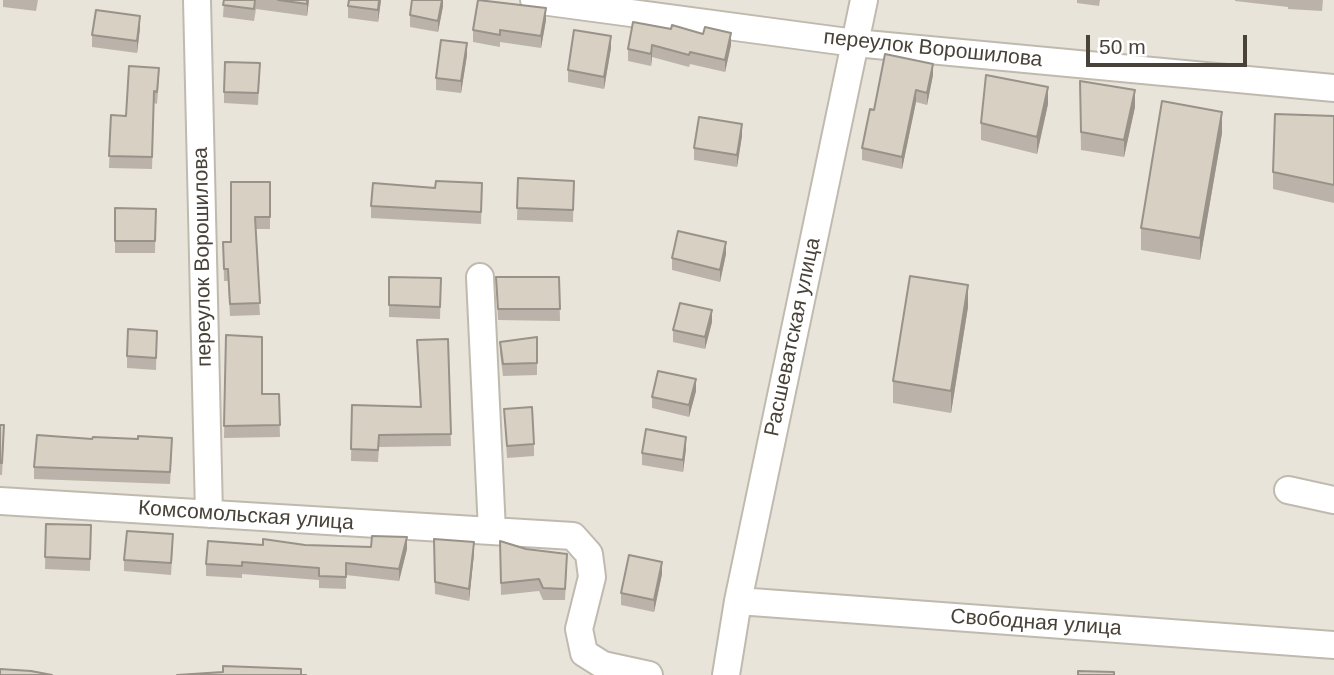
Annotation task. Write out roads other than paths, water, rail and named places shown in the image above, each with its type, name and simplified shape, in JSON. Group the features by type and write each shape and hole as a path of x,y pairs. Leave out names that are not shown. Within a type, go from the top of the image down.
{"street":[{"name":"переулок Ворошилова","path":"197,0 209,514"},
{"name":"переулок Ворошилова","path":"534,0 855,43 1334,88"},
{"name":"Расшеватская улица","path":"726,675 738,601 864,0"},
{"path":"480,277 492,531"},
{"path":"1288,490 1334,500"},
{"name":"Комсомольская улица","path":"0,500 573,537 589,554 592,577 579,629 584,653 603,665 649,675"},
{"name":"Свободная улица","path":"738,601 1334,645"}]}
